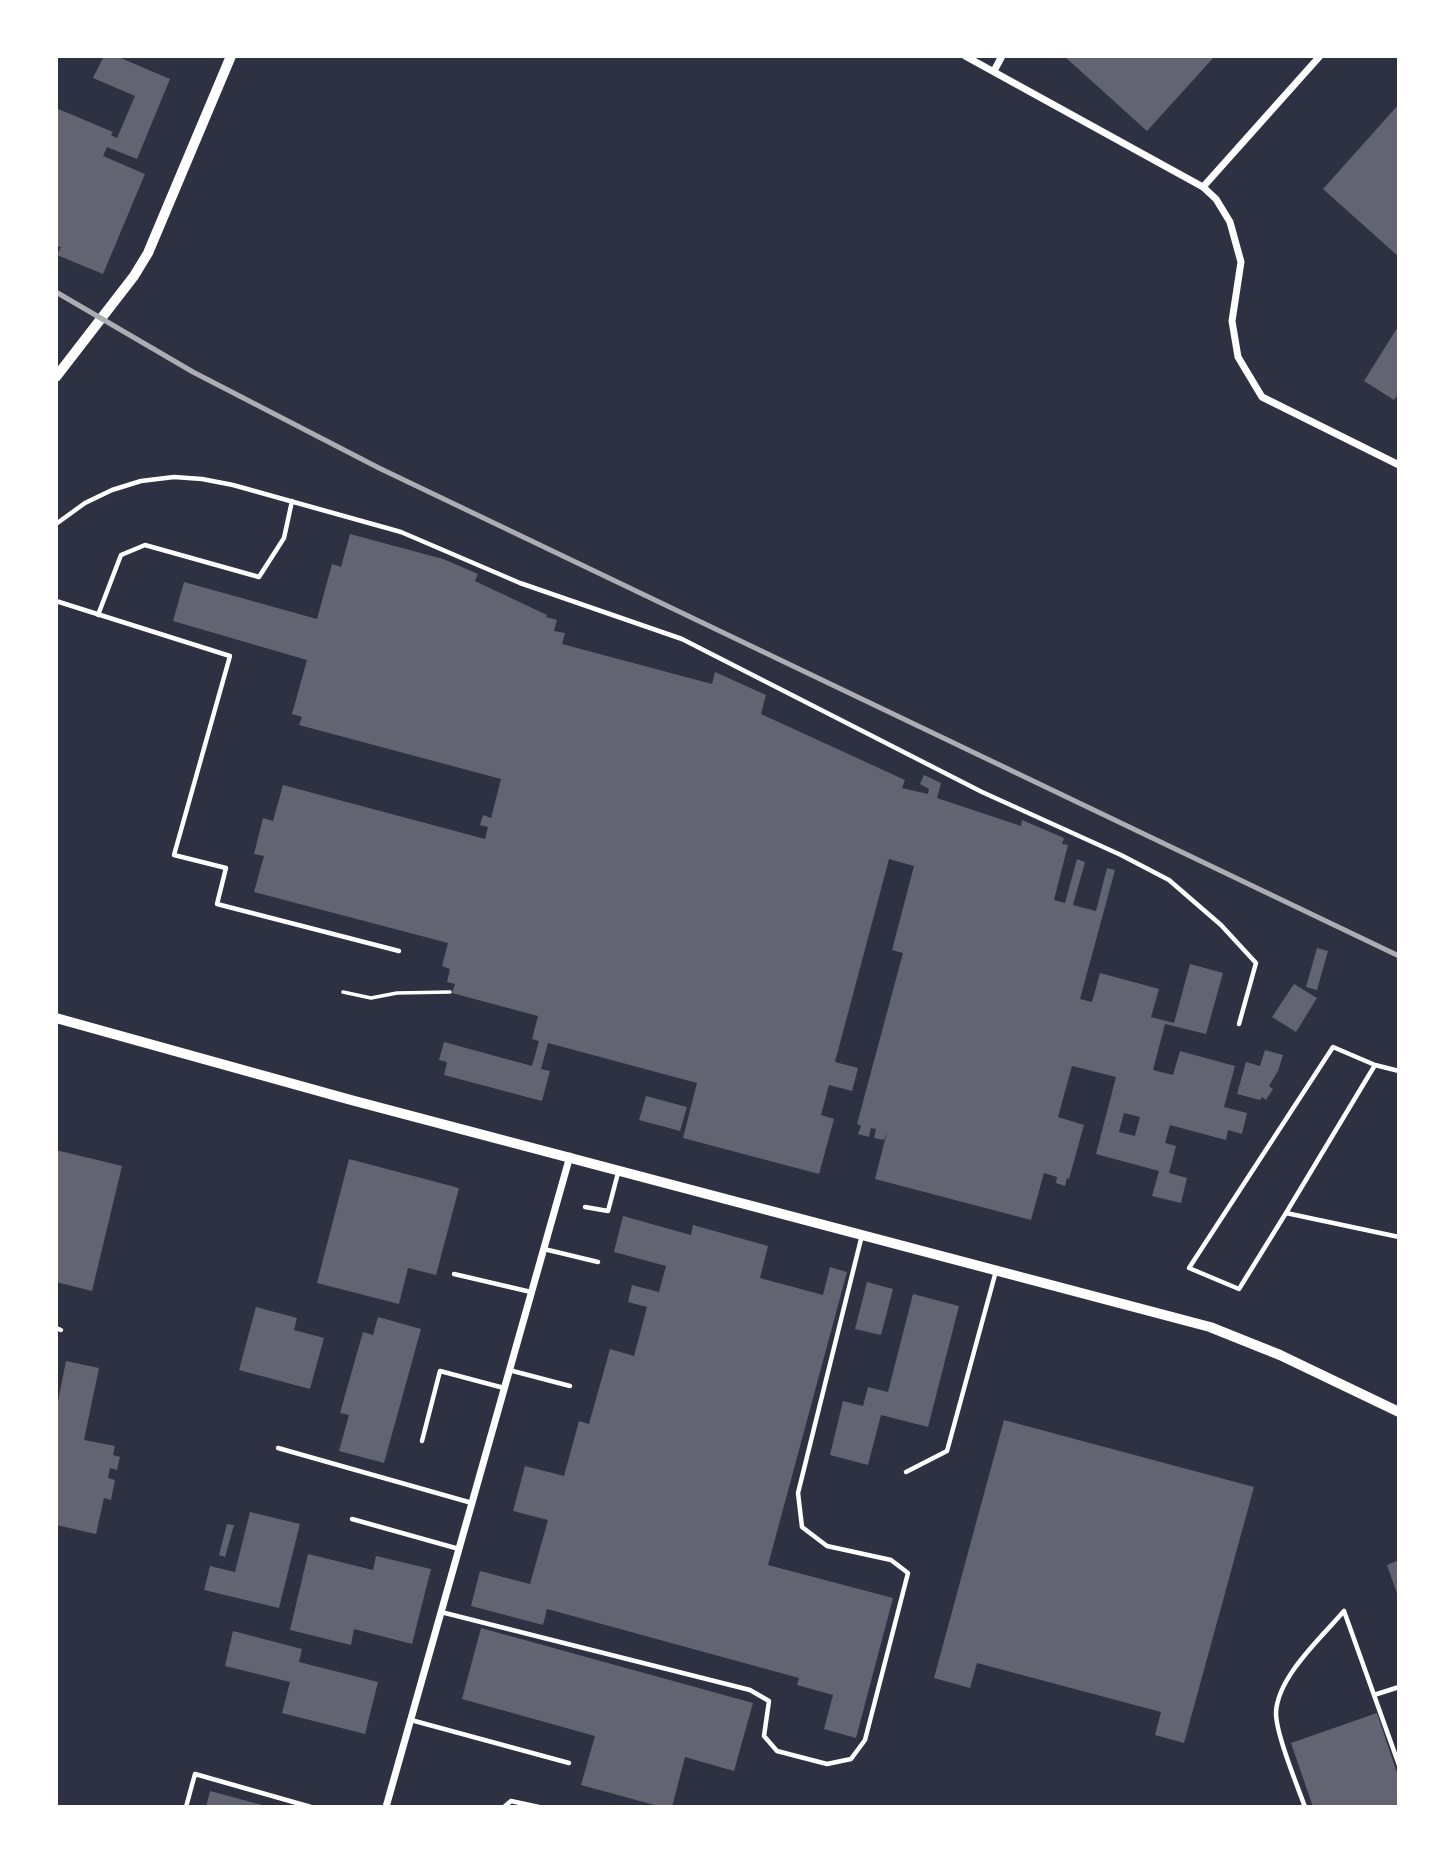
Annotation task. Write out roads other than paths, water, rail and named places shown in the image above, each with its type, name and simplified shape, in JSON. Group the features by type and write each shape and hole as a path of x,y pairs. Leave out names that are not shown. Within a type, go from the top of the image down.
{"street":[{"path":"56,377 134,276 148,253 231,56"},
{"path":"965,56 1203,187 1216,199 1230,222 1241,262 1232,321 1238,357 1262,397 1399,466"},
{"path":"994,71 1002,56"},
{"path":"1203,187 1320,56"},
{"path":"56,1018 351,1100 1210,1327 1280,1355 1399,1412"},
{"path":"386,1807 570,1156"}],"lane":[{"path":"56,524 85,503 141,481 174,477 202,479 292,500 401,532 520,583 682,639 982,792 1169,880 1221,925 1256,963 1239,1024"},
{"path":"98,614 121,555 145,545 259,577 284,538 292,500"},
{"path":"56,601 230,656 174,855 226,868 217,904 399,951"},
{"path":"1376,1065 1239,1289 1189,1268 1333,1047 1376,1065 1399,1071"},
{"path":"585,1207 608,1211 619,1169"},
{"path":"1286,1213 1399,1237"},
{"path":"441,1612 750,1690 769,1701 764,1736 777,1752 828,1764 851,1759 864,1740 908,1573 891,1560 827,1546 803,1527 798,1493 863,1234"},
{"path":"544,1249 598,1262"},
{"path":"906,1472 947,1451 996,1270"},
{"path":"454,1274 531,1292"},
{"path":"509,1370 570,1386"},
{"path":"422,1441 440,1371 504,1388"},
{"path":"278,1448 472,1503"},
{"path":"352,1519 459,1549"},
{"path":"1305,1807 1277,1725 1278,1703 1291,1673 1344,1611 1399,1765"},
{"path":"1374,1695 1399,1687"},
{"path":"410,1719 569,1763"},
{"path":"186,1807 195,1774 311,1807"},
{"path":"504,1807 511,1801 539,1807"}],"railway":[{"path":"56,292 193,372 379,468 1399,956"}]}
